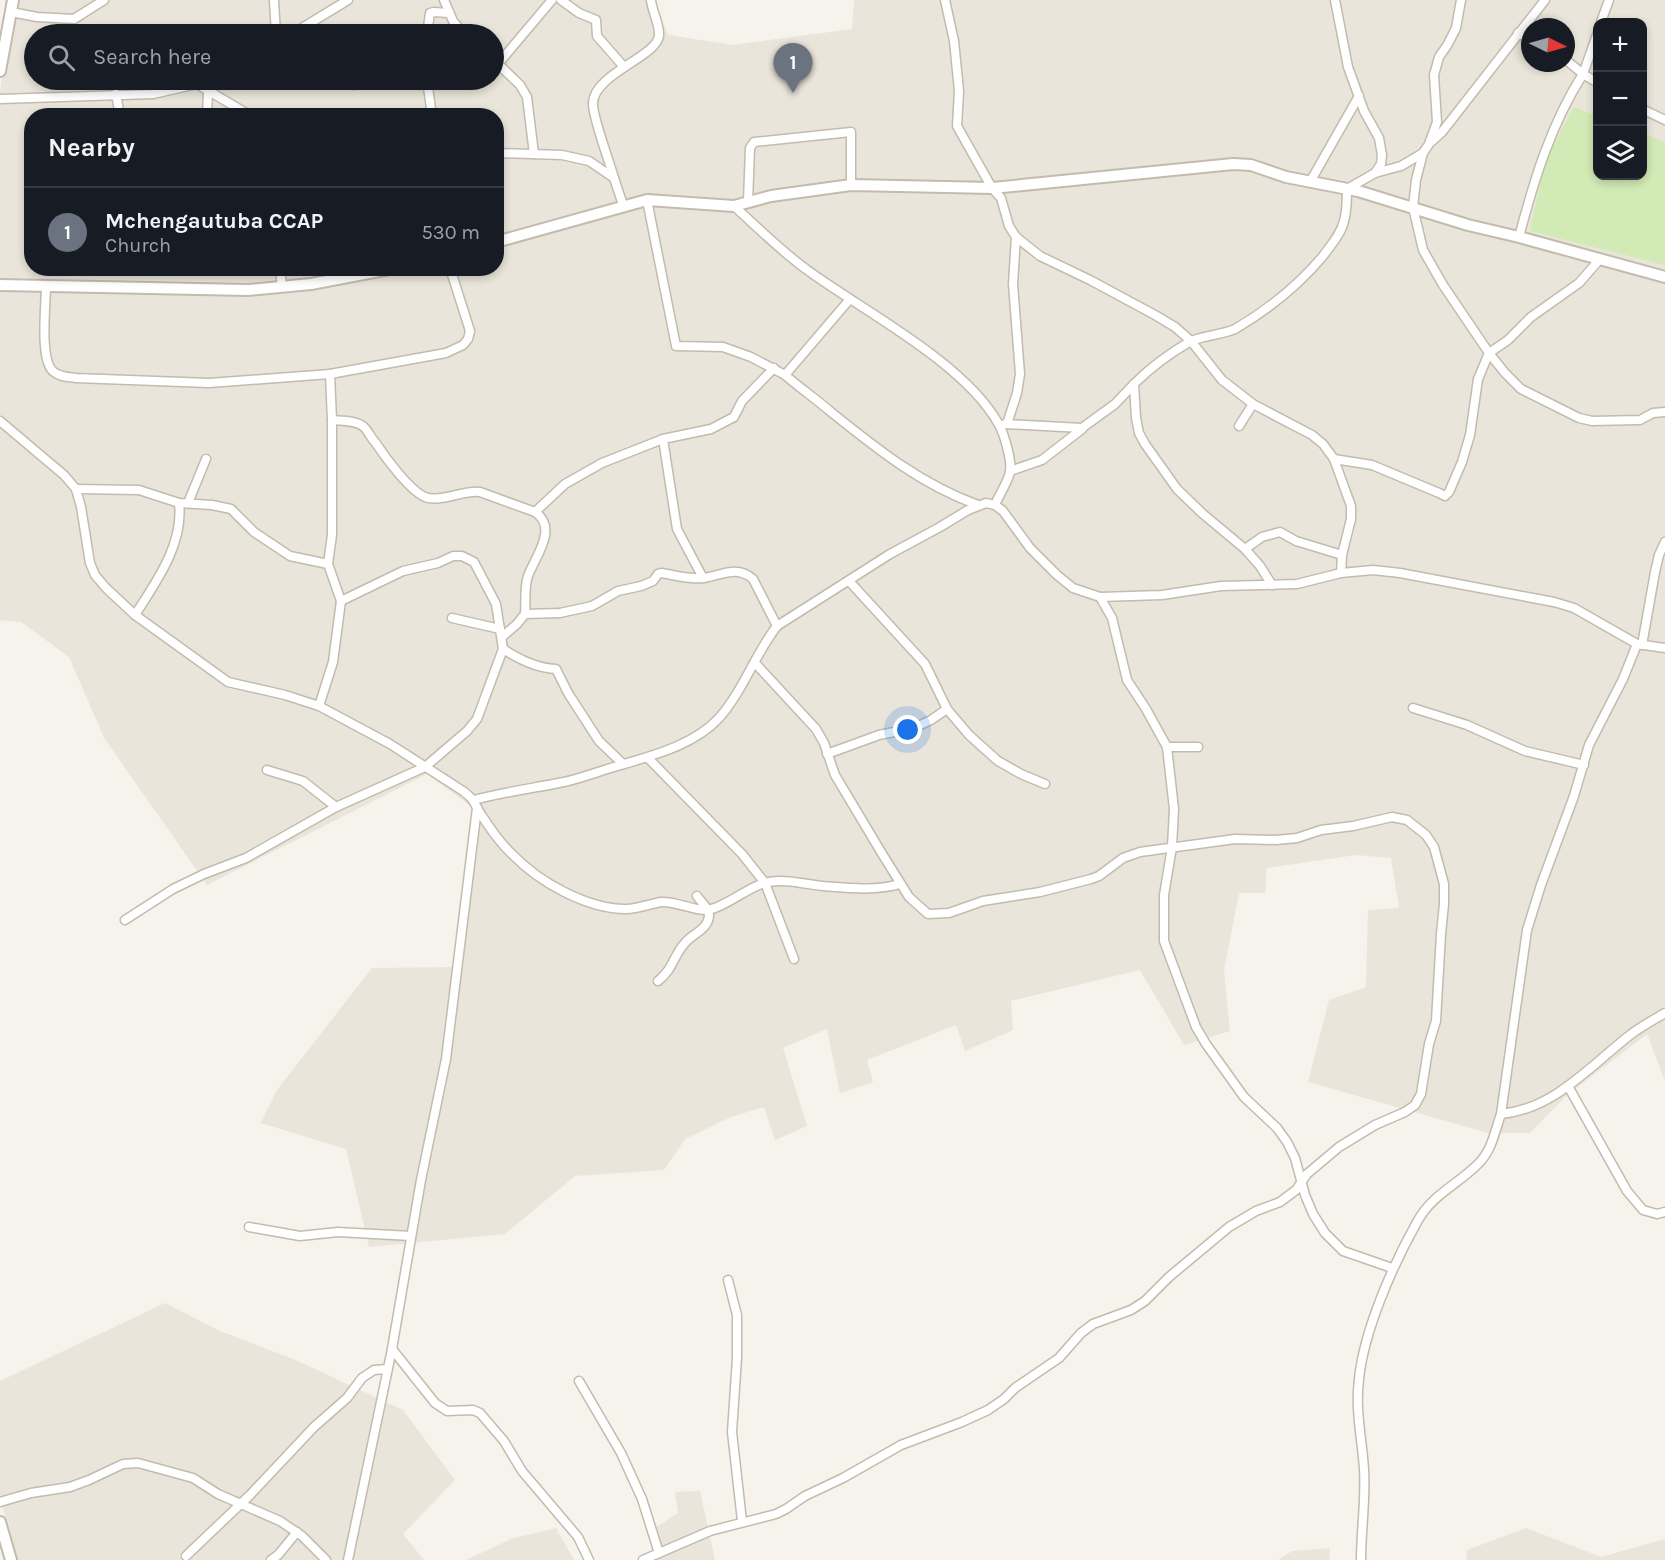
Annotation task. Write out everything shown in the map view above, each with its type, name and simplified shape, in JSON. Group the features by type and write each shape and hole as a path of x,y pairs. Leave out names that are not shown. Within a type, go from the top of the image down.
{"street":[{"path":"0,71 14,0"},
{"path":"11,12 37,17 76,18 104,0"},
{"path":"274,0 275,24"},
{"path":"316,24 348,0"},
{"path":"444,0 448,13 456,24"},
{"path":"504,53 552,0"},
{"path":"561,0 579,13 596,20 597,36 624,67"},
{"path":"623,205 592,105 598,90 653,46 658,39 659,32 651,0"},
{"path":"945,0 954,41 959,91 957,126 992,188 1001,198 1016,237 1040,256 1107,289 1175,327 1191,341 1222,380 1253,404 1312,435 1323,444 1334,459 1348,492 1351,506 1352,519 1342,555 1341,573"},
{"path":"1335,0 1345,56 1359,96 1382,146 1381,164 1375,173"},
{"path":"1429,144 1437,122 1434,75 1439,57 1449,44 1456,27 1461,0"},
{"path":"1545,0 1423,153 1416,180 1413,207 1423,250 1443,285 1489,353 1521,389 1579,418 1592,421 1640,420 1653,413 1665,412"},
{"path":"1602,18 1609,0"},
{"path":"428,24 430,13 448,13"},
{"path":"1519,237 1534,179 1562,112 1583,74 1593,46"},
{"path":"1575,67 1593,80"},
{"path":"504,70 520,85 527,97 534,154"},
{"path":"0,99 160,93 172,90"},
{"path":"205,90 237,108"},
{"path":"428,90 431,108"},
{"path":"207,108 208,92"},
{"path":"116,94 119,108"},
{"path":"1310,182 1359,96"},
{"path":"1647,111 1665,120"},
{"path":"748,202 750,148 754,142 850,132 851,185"},
{"path":"504,153 578,157 589,161 614,178"},
{"path":"1347,189 1375,173 1401,166 1423,153"},
{"path":"504,240 647,200 734,206 771,196 851,185 992,188 1233,164 1251,165 1310,182 1347,189 1468,225 1665,277"},
{"path":"1010,471 1042,460 1115,404 1145,372 1161,360 1205,335 1225,333 1234,329 1265,310 1296,285 1317,263 1340,232 1344,221 1347,189"},
{"path":"647,200 676,346 723,347 774,368 909,472 939,489 978,505"},
{"path":"734,206 790,256 925,350 972,390 1003,424 1010,471 995,505"},
{"path":"1003,424 1017,393 1020,374 1013,284 1016,237"},
{"path":"1334,459 1372,465 1445,495 1449,492 1462,462 1472,425 1478,379 1489,353 1508,340 1531,317 1580,283 1600,259"},
{"path":"281,276 282,287"},
{"path":"0,285 201,290 282,287 347,276"},
{"path":"46,286 45,353 47,364 52,372 62,377 209,383 330,374 435,355 463,345 470,331 453,276"},
{"path":"785,375 850,299"},
{"path":"535,512 565,484 602,463 663,439 711,429 734,417 742,402 774,368"},
{"path":"319,706 333,662 341,602 328,564 332,535 330,374"},
{"path":"1134,384 1136,418 1139,433 1145,444 1177,489 1245,549 1260,566 1272,585"},
{"path":"1239,426 1253,404"},
{"path":"332,420 352,422 364,427 390,462 424,497 431,499 480,492 535,512 543,519 545,533 542,548 527,578 525,614 517,624 501,633 452,618"},
{"path":"0,421 64,475 76,489 90,563 95,575 135,615 228,682 285,695 319,706 381,739 425,767 476,804 495,837 533,873 567,894 601,905 623,909 646,907 661,902 708,910 765,883 803,882 822,886 868,888 900,884"},
{"path":"1003,424 1082,428"},
{"path":"663,439 677,529 703,578"},
{"path":"135,615 169,561 183,503 206,459"},
{"path":"76,489 139,490 183,503 231,509 258,535 290,556 328,564"},
{"path":"476,804 648,758 709,728 720,717 755,663 768,636 777,626 890,554 978,505 986,503 995,505 1003,511 1043,562 1073,588 1100,597 1142,597 1221,586 1304,583 1341,573 1373,570 1554,602 1574,608 1639,645 1665,648"},
{"path":"1245,549 1262,537 1280,532 1296,541 1342,555"},
{"path":"1361,1560 1364,1468 1359,1433 1359,1376 1370,1334 1392,1268 1418,1220 1426,1208 1450,1185 1480,1162 1487,1152 1501,1114 1527,930 1584,765 1589,744 1639,645 1659,555 1665,542"},
{"path":"125,920 173,889 254,854 336,807 425,767 467,731 477,719 503,649 496,604 478,568 469,558 459,555 430,566 403,571 341,602"},
{"path":"525,614 560,613 592,606 618,591 653,581 659,573 703,578 728,571 751,577 777,626"},
{"path":"849,581 925,664 947,709 988,754 1021,774 1045,784"},
{"path":"1100,597 1112,618 1127,680 1167,747 1174,809 1172,847 1164,895 1164,941 1200,1035 1244,1097 1277,1128 1287,1142 1313,1214 1337,1245 1351,1254 1392,1268"},
{"path":"503,649 517,658 544,668 556,669 568,693 599,741 623,764"},
{"path":"643,1560 710,1531 776,1514 901,1445 988,1410 1059,1358 1081,1333 1093,1324 1140,1305 1229,1227 1256,1210 1280,1202 1296,1190 1313,1168 1339,1147 1416,1105 1421,1094 1429,1044 1436,1021 1444,884 1434,847 1407,820 1392,817 1276,840 1235,839 1131,854 1097,877 1040,892 983,901 949,913 931,914 925,912 909,897 900,884 835,774 824,743 812,723 755,663"},
{"path":"1413,708 1467,725 1525,751 1584,765"},
{"path":"826,754 879,735 914,728 947,709"},
{"path":"1167,747 1198,747"},
{"path":"648,758 742,854 765,883 794,959"},
{"path":"267,770 303,781 336,807"},
{"path":"348,1560 392,1349 411,1236 446,1059 476,804"},
{"path":"658,981 668,972 684,944 702,929 709,918 708,910 697,896"},
{"path":"1501,1114 1517,1112 1568,1086 1631,1034 1665,1013"},
{"path":"1568,1086 1627,1191 1643,1210 1657,1214 1665,1212"},
{"path":"249,1227 300,1236 338,1232 411,1236"},
{"path":"728,1280 737,1315 737,1358 732,1432 742,1521"},
{"path":"392,1349 435,1403 447,1411 473,1410 480,1413 504,1441 522,1472 578,1538 590,1560"},
{"path":"186,1556 314,1427 347,1398 362,1378 374,1370 387,1370"},
{"path":"579,1381 621,1453 642,1499 659,1552"},
{"path":"0,1502 31,1492 70,1487 131,1462 193,1478 218,1494 280,1521 297,1532 326,1560"},
{"path":"0,1522 11,1560"},
{"path":"271,1560 297,1532"}],"shaded area":[{"path":"12,0 655,0 668,35 733,45 852,29 854,0 1665,0 1665,1081 1647,1034 1565,1097 1530,1133 1488,1133 1308,1082 1329,1000 1366,987 1368,910 1399,908 1391,858 1356,855 1267,868 1265,893 1239,893 1224,970 1230,1031 1184,1045 1140,970 1011,1001 1013,1030 965,1051 956,1025 867,1060 873,1082 840,1093 827,1029 783,1048 807,1126 775,1140 764,1107 731,1117 685,1139 664,1170 575,1176 505,1234 369,1247 346,1149 261,1123 277,1090 372,968 454,967 476,810 427,774 207,885 104,738 69,657 21,622 0,620 0,93"},
{"path":"165,1303 220,1331 298,1361 403,1410 455,1480 403,1534 424,1560 18,1560 0,1494 0,1381"},
{"path":"700,1491 715,1560 641,1560 663,1550 655,1528 678,1513 675,1492"},
{"path":"556,1528 574,1560 466,1560 511,1539"},
{"path":"1526,1528 1601,1557 1665,1539 1665,1560 1466,1560 1467,1550"},
{"path":"1330,1548 1329,1560 1278,1560 1292,1551"}],"green space":[{"path":"1574,107 1593,114 1593,180 1647,180 1647,135 1665,142 1665,265 1530,231 1545,161"}],"place":[{"name":"Mchengautuba CCAP","path":"793,93"}]}
